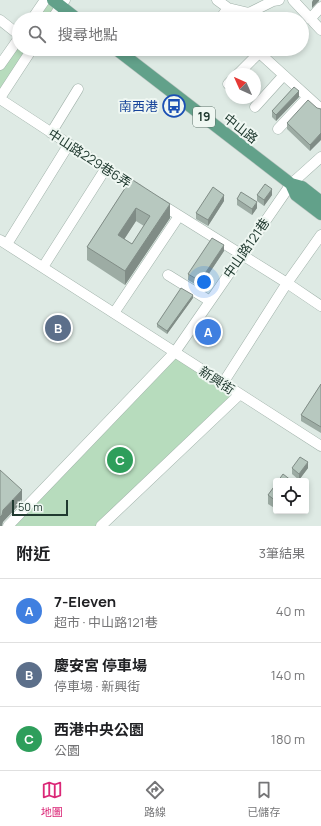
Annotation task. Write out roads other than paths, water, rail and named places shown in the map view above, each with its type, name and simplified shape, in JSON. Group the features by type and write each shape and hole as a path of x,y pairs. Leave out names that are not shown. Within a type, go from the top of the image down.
{"main road":[{"path":"60,2 70,12"},
{"name":"中山路","path":"125,56 291,184 302,187 321,202"},
{"name":"中山路","path":"291,184 296,195 321,214"}],"street":[{"path":"37,12 45,0"},
{"path":"217,0 228,8 245,12"},
{"path":"251,12 273,1 279,0"},
{"path":"293,0 304,12"},
{"path":"55,12 60,2"},
{"path":"321,7 310,19 321,30"},
{"path":"225,12 228,8"},
{"path":"0,20 12,29"},
{"path":"2,60 12,47"},
{"path":"0,99 28,56"},
{"path":"243,68 253,56"},
{"path":"262,56 321,109"},
{"path":"255,107 283,76"},
{"path":"51,133 78,89"},
{"path":"278,129 308,98"},
{"name":"中山路229巷6弄","path":"0,99 179,216 242,254 321,306"},
{"path":"3,242 69,144"},
{"name":"中山路121巷","path":"8,526 175,352 291,184 321,157"},
{"path":"43,267 106,168"},
{"path":"114,313 179,216"},
{"path":"223,384 287,283 321,235"},
{"name":"新興街","path":"3,242 321,446"},
{"path":"168,276 210,301"},
{"path":"107,524 240,394"}],"place":[{"name":"南西港","path":"174,106"},
{"name":"慶安宮 停車場","path":"58,328"},
{"name":"7-Eleven","path":"208,332"},
{"name":"西港中央公園","path":"120,460"}]}
